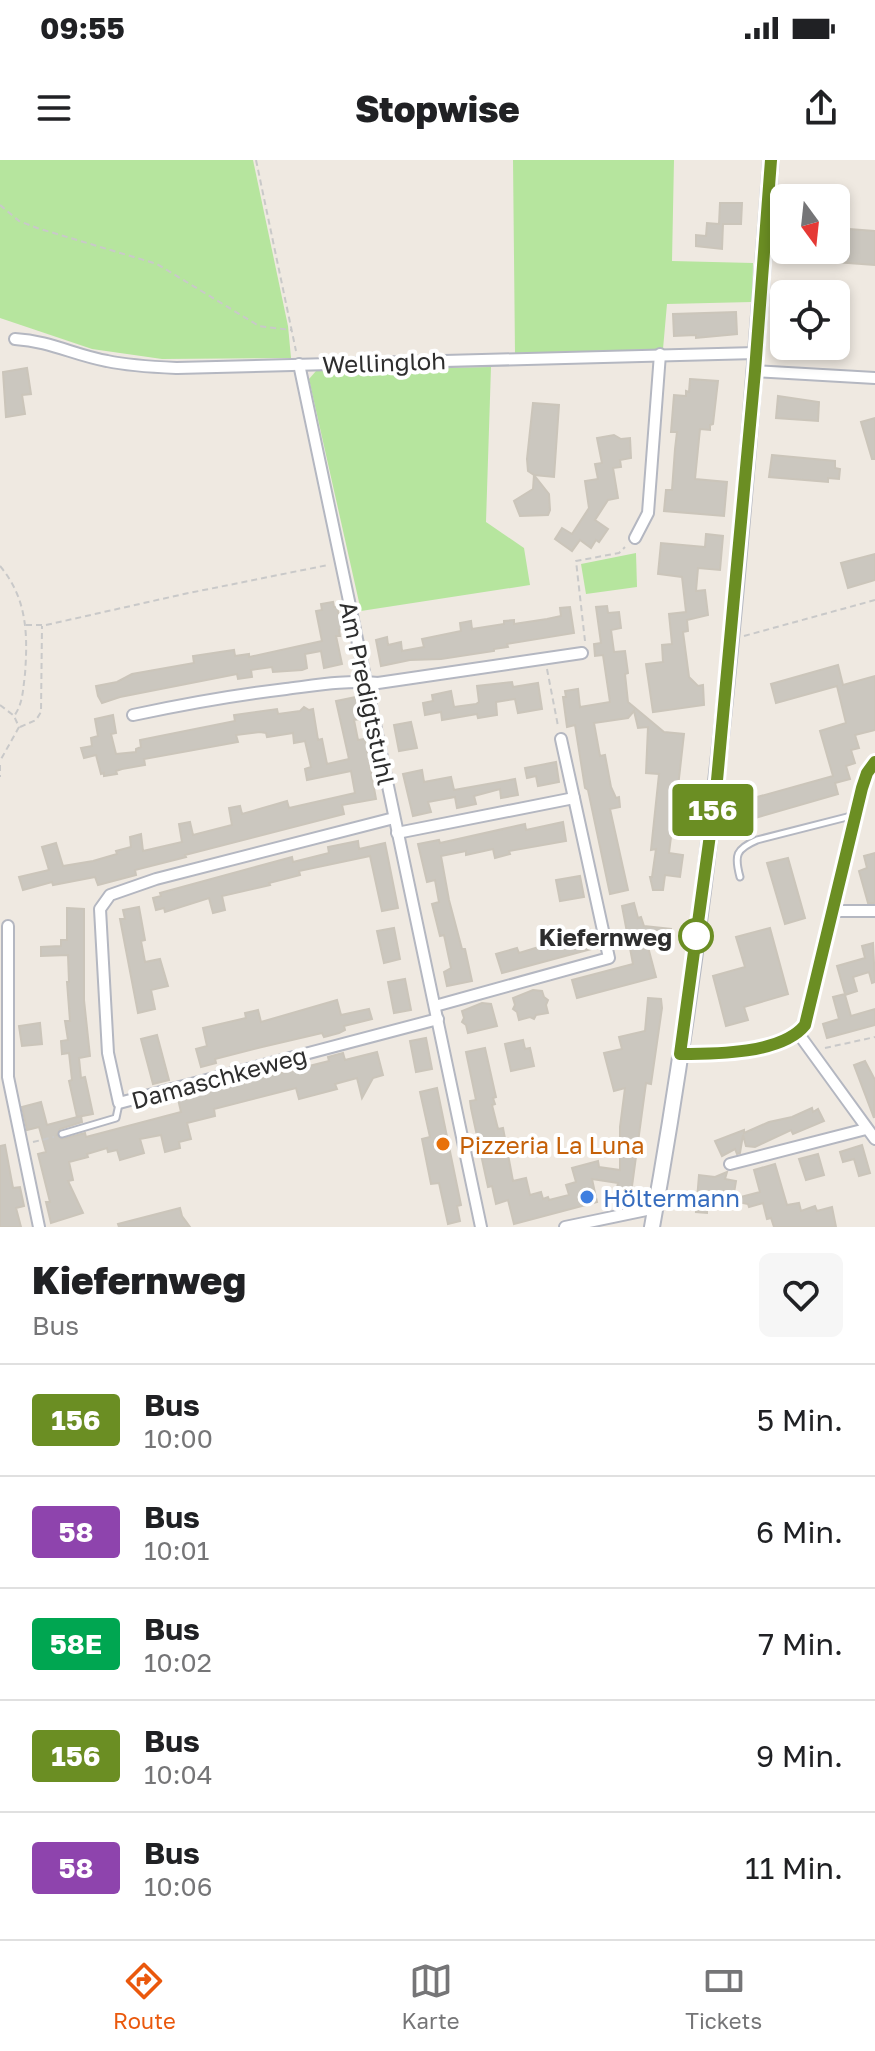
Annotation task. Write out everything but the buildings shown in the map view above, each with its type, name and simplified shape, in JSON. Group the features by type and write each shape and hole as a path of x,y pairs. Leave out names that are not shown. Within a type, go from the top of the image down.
{"street":[{"path":"652,1227 680,1054 716,791 771,160"},
{"name":"Wellingloh","path":"15,339 43,341 74,353 142,366 177,368 756,353"},
{"path":"635,538 648,513 660,354"},
{"name":"Am Predigtstuhl","path":"299,364 481,1227"},
{"path":"755,371 875,378"},
{"path":"133,715 211,699 356,680 378,683 582,653"},
{"path":"435,1006 609,958 561,739"},
{"path":"680,1054 715,1053 778,1044 798,1033 809,1013 855,815 867,773 875,762"},
{"path":"397,833 574,798"},
{"name":"Damaschkeweg","path":"394,818 181,872 110,895 100,909 100,954 108,1053 119,1103 438,1019"},
{"path":"833,911 875,911"},
{"path":"8,926 8,1077 39,1227"},
{"path":"798,1033 875,1139"},
{"path":"730,1164 866,1129"},
{"path":"565,1227 656,1208"}],"lane":[{"path":"740,877 736,859 742,847 757,840 855,815"},
{"path":"62,1134 116,1118 119,1103"}],"path":[{"path":"256,160 299,364"},
{"path":"0,205 28,225 157,264 259,326 291,330"},
{"path":"582,653 586,636 576,561 619,553 635,538"},
{"path":"26,625 42,625 340,563"},
{"path":"0,566 11,579 19,597 26,625 24,687 14,716"},
{"path":"731,639 875,600"},
{"path":"0,777 0,763 19,727 36,720 41,712 42,625"},
{"path":"545,658 561,739"},
{"path":"0,705 14,716 19,727"},
{"path":"809,1052 875,1037"},
{"path":"22,1145 62,1134"}],"green space":[{"path":"0,160 253,160 288,326 291,358 162,359 92,349 0,318"},
{"path":"513,160 674,160 672,261 753,263 752,302 667,304 663,349 515,353"},
{"path":"491,367 486,522 524,548 530,585 361,611 309,379 316,371"},
{"path":"636,553 637,587 586,594 581,564"}],"bus line":[{"name":"156","path":"771,160 716,791 680,1054 715,1053 778,1044 791,1039 805,1025 862,788 875,762"}],"place":[{"name":"Kiefernweg","path":"696,936"},
{"name":"Pizzeria La Luna","path":"443,1144"},
{"name":"Höltermann","path":"587,1197"}]}
